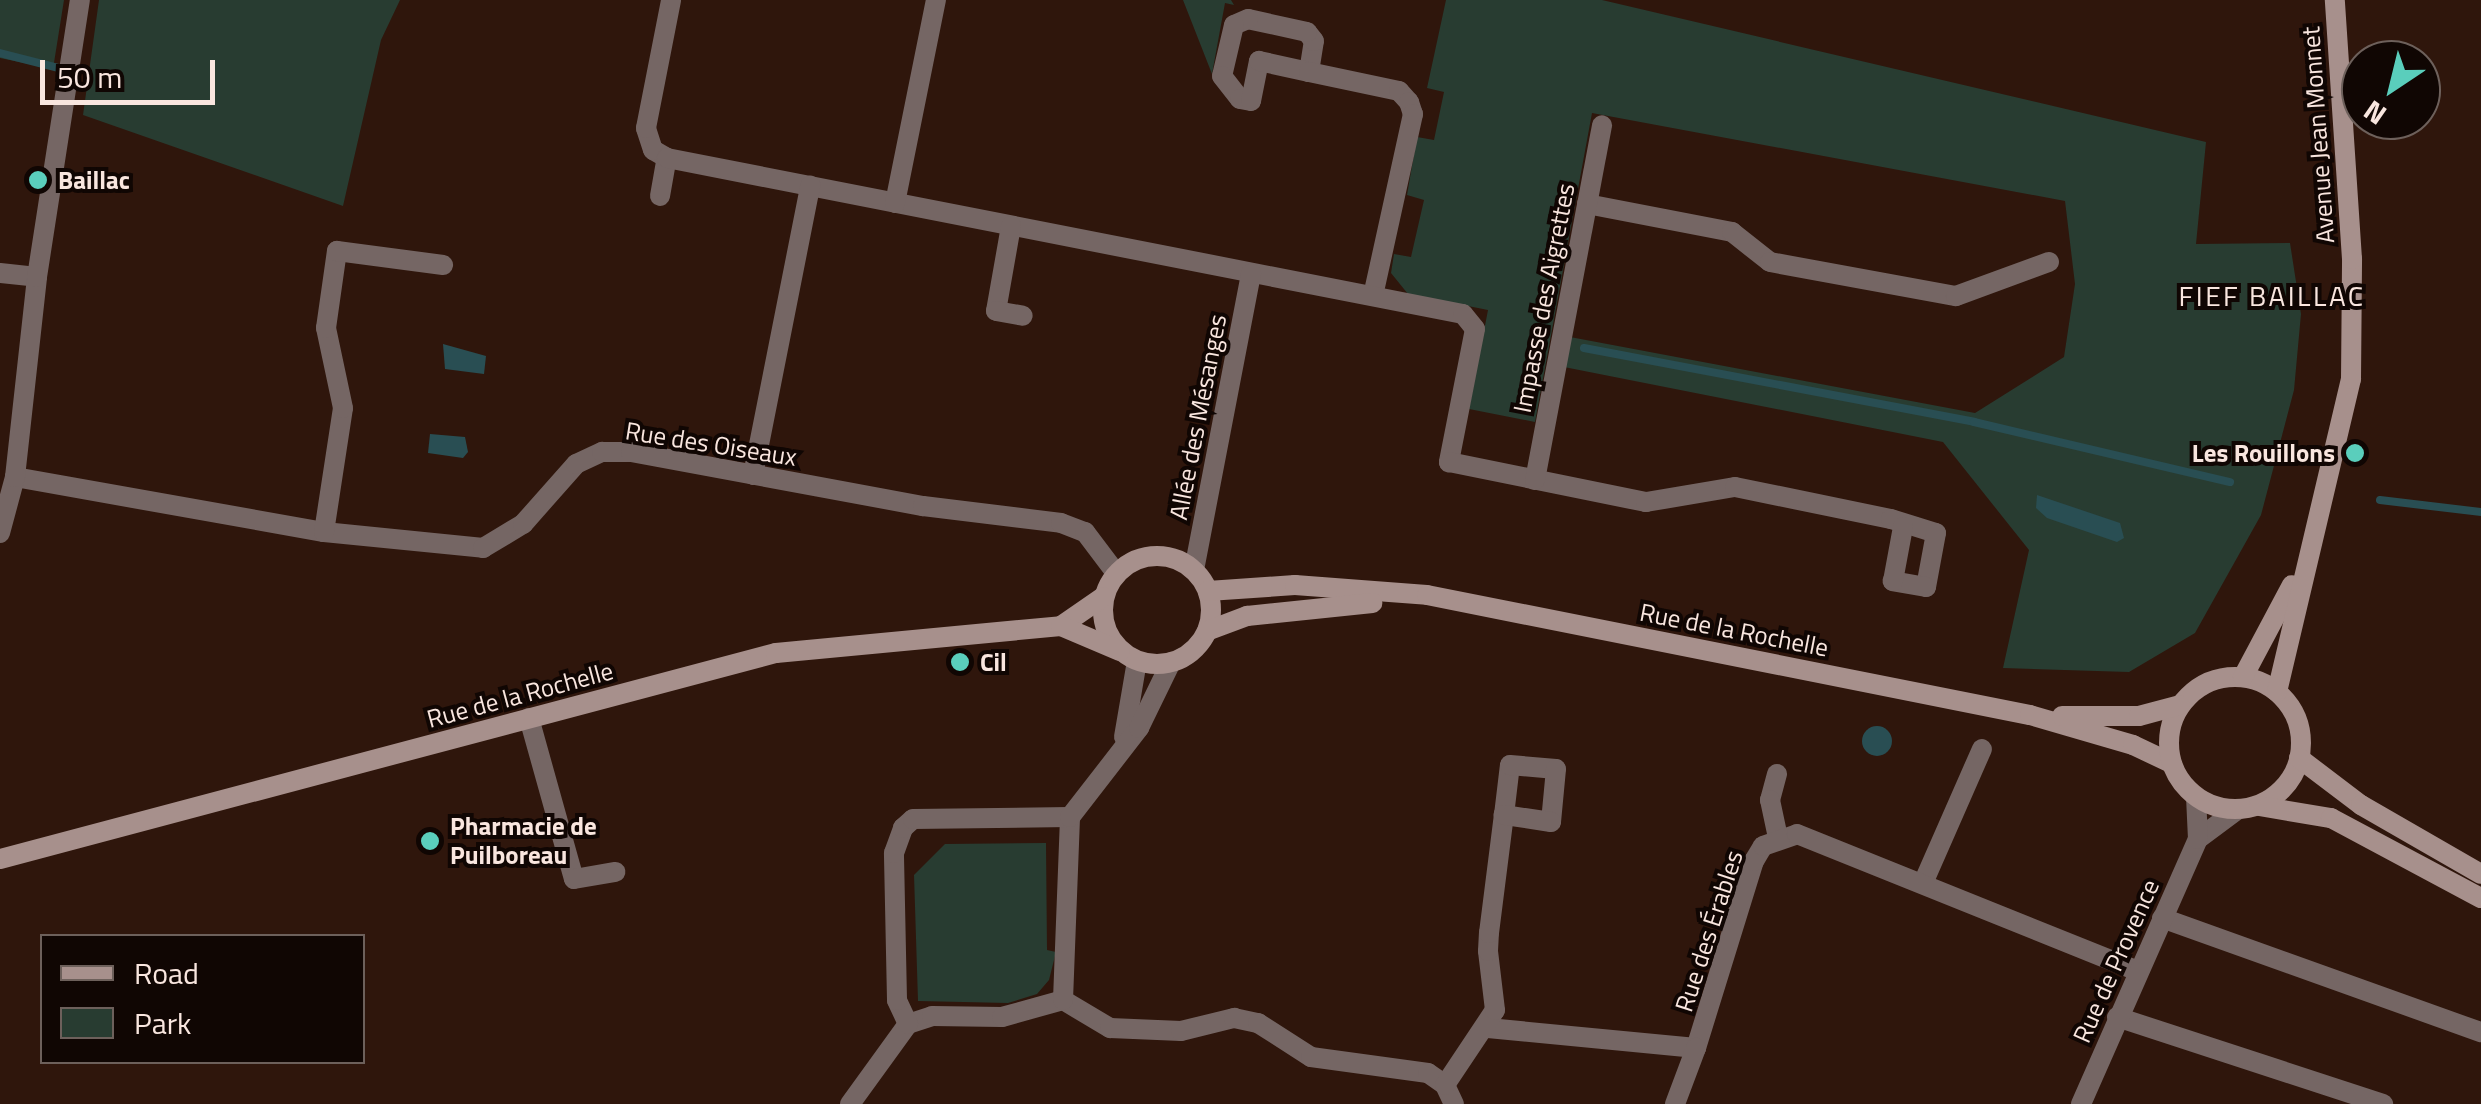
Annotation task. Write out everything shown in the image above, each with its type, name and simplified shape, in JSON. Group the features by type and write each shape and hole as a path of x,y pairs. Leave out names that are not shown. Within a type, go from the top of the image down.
{"main road":[{"name":"Avenue Jean Monnet","path":"2277,692 2304,561 2351,379 2352,259 2334,0"},
{"path":"1062,626 1103,597 1116,572 1155,555 1194,570 1208,590 1207,630 1198,646 1171,662 1129,656 1104,626 1103,597"},
{"name":"Avenue Jean Monnet","path":"2243,678 2304,561"},
{"name":"Rue de la Rochelle","path":"1208,590 1296,585 1428,595 2030,714 2133,745 2171,763"},
{"name":"Rue de la Rochelle","path":"1207,630 1247,616 1428,595"},
{"name":"Rue de la Rochelle","path":"0,859 776,653 914,634 1062,626 1129,656"},
{"path":"2247,808 2276,795 2300,758 2298,722 2277,692 2243,678 2207,682 2180,706 2168,743 2171,763 2196,798 2247,808 2330,818 2481,898"},
{"name":"Rue de la Rochelle","path":"2030,714 2139,716 2180,706"},
{"path":"2300,758 2377,815 2481,874"}],"street":[{"path":"0,532 15,477 37,277 80,0"},
{"path":"670,0 646,128 653,150 667,158 1374,296 1468,318 1475,330 1448,462 1646,502 1734,487 1903,527"},
{"path":"896,203 936,0"},
{"path":"1309,72 1314,42 1307,32 1248,19 1234,24 1222,76 1240,99 1251,101 1259,62 1399,91 1413,114 1374,296"},
{"name":"Impasse des Aigrettes","path":"1534,480 1602,125"},
{"path":"660,196 667,158"},
{"path":"753,475 810,186"},
{"path":"1587,204 1732,232 1770,262 1956,296 2049,262"},
{"path":"1011,226 996,311 1023,316"},
{"path":"324,532 342,408 326,328 338,251 443,265"},
{"path":"0,273 37,277"},
{"name":"Allée des Mésanges","path":"1194,570 1251,273"},
{"name":"Rue des Oiseaux","path":"15,477 324,532 483,548 523,524 576,464 602,452 1061,523 1085,532 1116,572"},
{"path":"1121,745 1129,656"},
{"path":"1063,1000 1070,817 1121,745 1139,728 1171,662"},
{"path":"529,718 574,880 615,872"},
{"path":"1924,882 1982,749"},
{"name":"Rue des Érables","path":"1777,774 1770,800 1778,838"},
{"name":"Rue de Provence","path":"2082,1104 2198,839 2196,798"},
{"name":"Rue de Provence","path":"2198,839 2247,808"},
{"path":"850,1104 908,1024 932,1016 1002,1016 1063,1000 1110,1028 1181,1031 1246,1020 1311,1057 1412,1068 1449,1095 1488,1028 1497,992 1488,951 1504,815"},
{"path":"908,1024 897,1000 894,854 903,828 913,819 1070,817"},
{"name":"Rue des Érables","path":"1675,1104 1754,862 1778,838 1797,834 2137,971"},
{"path":"2162,918 2481,1032"},
{"path":"2117,1017 2332,1096 2383,1104"},
{"name":"Rue des Érables","path":"1488,1028 1696,1048"}],"green space":[{"path":"0,0 64,0 53,69 0,58"},
{"path":"99,0 400,0 381,40 343,206 83,115"},
{"path":"1183,0 1231,0 1234,5 1225,3 1212,74"},
{"path":"1446,0 1602,0 2206,142 2196,244 2290,243 2301,314 2294,390 2261,515 2195,633 2129,672 2003,668 2029,550 1943,442 1564,367 1570,337 1975,413 2064,357 2075,284 2065,201 1592,113 1535,422 1469,409 1488,310 1408,294 1391,273 1394,254 1411,257 1424,200 1407,195 1417,137 1434,140 1444,92 1427,88"},
{"path":"1046,843 1047,950 1056,952 1049,980 1037,994 1008,1003 918,1001 914,875 945,844"}],"water":[{"path":"443,344 486,356 484,374 445,369"},
{"path":"430,434 465,437 468,452 463,458 428,453"},
{"path":"2037,495 2120,523 2124,538 2117,542 2047,518 2036,508"},
{"path":"1877,726 1888,730 1892,741 1888,752 1877,756 1866,752 1862,741 1866,730"}],"waterway":[{"path":"0,53 66,70"},
{"path":"1584,348 1974,422 2230,482"},
{"path":"2380,500 2481,512"}],"place":[{"name":"Baillac","path":"38,180"},
{"name":"Les Rouillons","path":"2355,453"},
{"name":"Cil","path":"960,662"},
{"name":"Pharmacie de Puilboreau","path":"430,841"}],"district":[{"name":"FIEF BAILLAC","path":"2272,296"}]}
